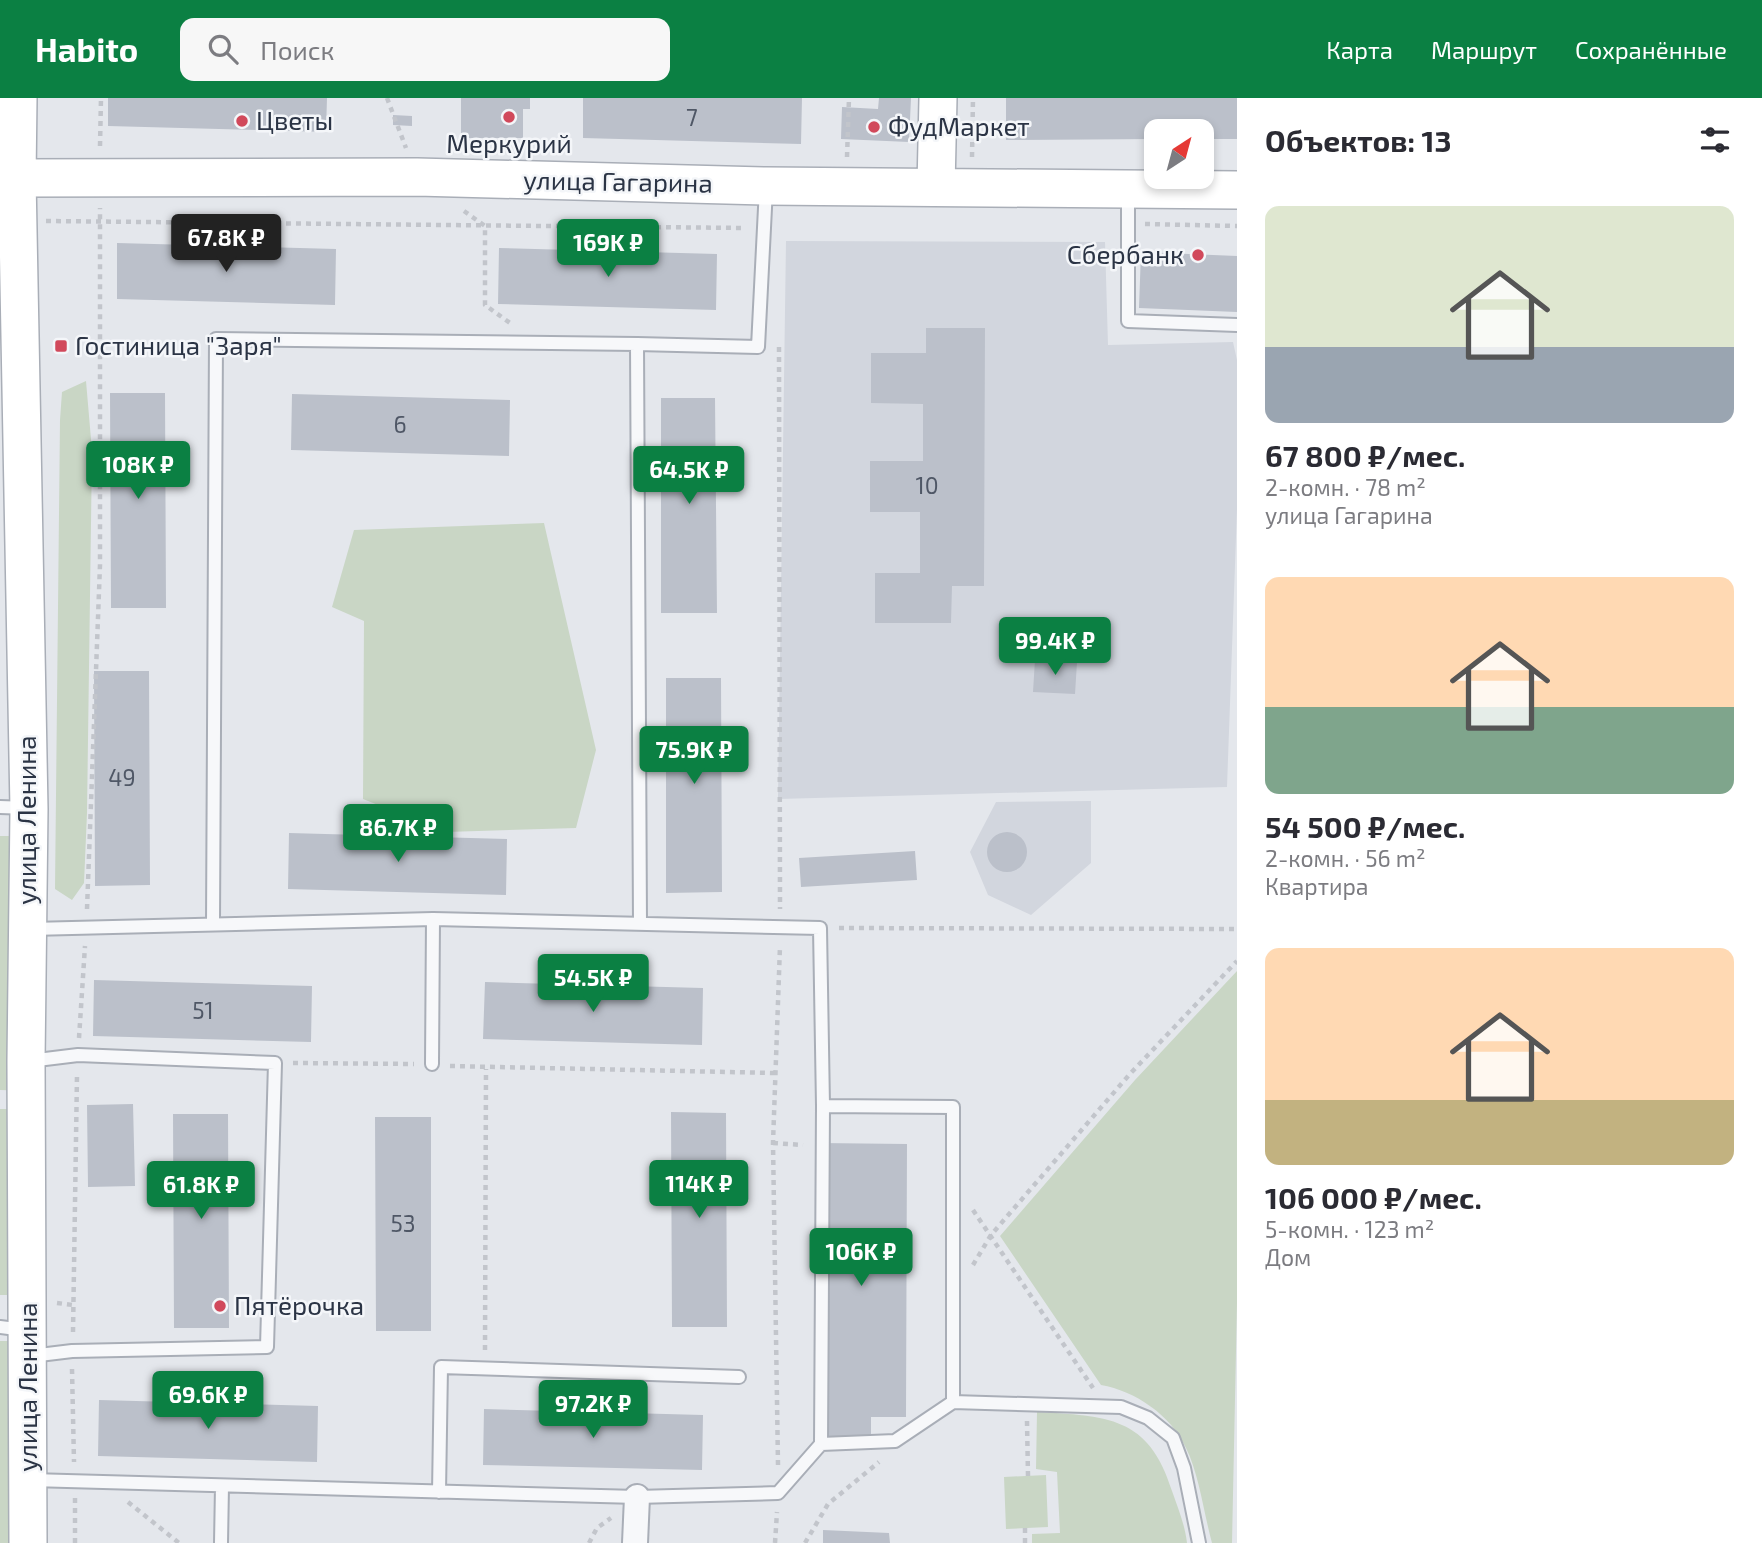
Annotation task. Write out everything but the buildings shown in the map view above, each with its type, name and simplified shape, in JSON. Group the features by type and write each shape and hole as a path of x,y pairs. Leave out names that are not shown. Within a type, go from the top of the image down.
{"street":[{"name":"улица Ленина","path":"19,98 8,178 19,221 14,808 27,929 18,1338 28,1480 28,1543"},
{"path":"936,187 938,98"},
{"name":"улица Гагарина","path":"8,178 100,180 417,177 766,186 1237,190"},
{"path":"635,1543 637,1497"}],"lane":[{"path":"213,924 216,339 758,347 766,186"},
{"path":"1128,190 1128,321 1237,325"},
{"path":"637,344 640,923"},
{"path":"27,929 433,919 820,928 824,1106 821,1444 778,1493 637,1497 28,1480"},
{"path":"432,1064 433,919"},
{"path":"18,1338 72,1351 267,1347 275,1063 78,1055 26,1061"},
{"path":"824,1106 953,1107 953,1402"},
{"path":"439,1492 441,1367 739,1377"},
{"path":"821,1444 895,1441 953,1402 1121,1406 1149,1418 1173,1438 1184,1468 1199,1543"},
{"path":"221,1543 222,1486"}],"path":[{"path":"75,1543 72,1351 78,1055 86,929 100,565 101,98"},
{"path":"387,98 417,177"},
{"path":"462,210 485,226"},
{"path":"19,221 764,228"},
{"path":"485,226 485,305 535,343"},
{"path":"775,1543 778,1493 773,1143 780,927 779,345"},
{"path":"820,928 1237,929"},
{"path":"972,1267 991,1235 1129,1075 1237,961"},
{"path":"275,1063 432,1064 486,1069 775,1073"},
{"path":"485,1368 486,1069"},
{"path":"953,1180 1104,1404"},
{"path":"1027,1405 1028,1476"},
{"path":"805,1543 828,1504 880,1462"},
{"path":"104,1483 179,1543"},
{"path":"1025,1528 1025,1543"}],"shaded area":[{"path":"786,241 1105,242 1108,345 1233,342 1237,360 1237,509 1227,787 778,799"},
{"path":"1091,801 1091,863 1031,915 988,895 970,852 996,802"}],"green space":[{"path":"86,381 92,451 87,813 84,883 72,900 55,889 60,420 62,392"},
{"path":"544,523 596,750 576,828 446,832 363,799 364,621 332,607 354,530"},
{"path":"0,836 33,836 32,1091 0,1090"},
{"path":"1237,971 1237,1303 1232,1543 1212,1543 1194,1470 1179,1436 1151,1406 1127,1393 1101,1385 1000,1236 1135,1080"},
{"path":"0,1109 20,1109 13,1295 0,1295"},
{"path":"0,1341 16,1341 16,1543 0,1543"},
{"path":"1037,1412 1104,1419 1138,1434 1162,1466 1181,1517 1187,1543 1032,1543 1032,1534 1060,1533 1057,1472 1036,1469"},
{"path":"1046,1475 1048,1527 1006,1529 1004,1477"}],"place":[{"name":"Меркурий","path":"509,117"},
{"name":"Цветы","path":"242,121"},
{"name":"ФудМаркет","path":"874,127"},
{"name":"Сбербанк","path":"1198,255"},
{"name":"Гостиница \"Заря\"","path":"61,346"},
{"name":"Пятёрочка","path":"220,1306"}]}
